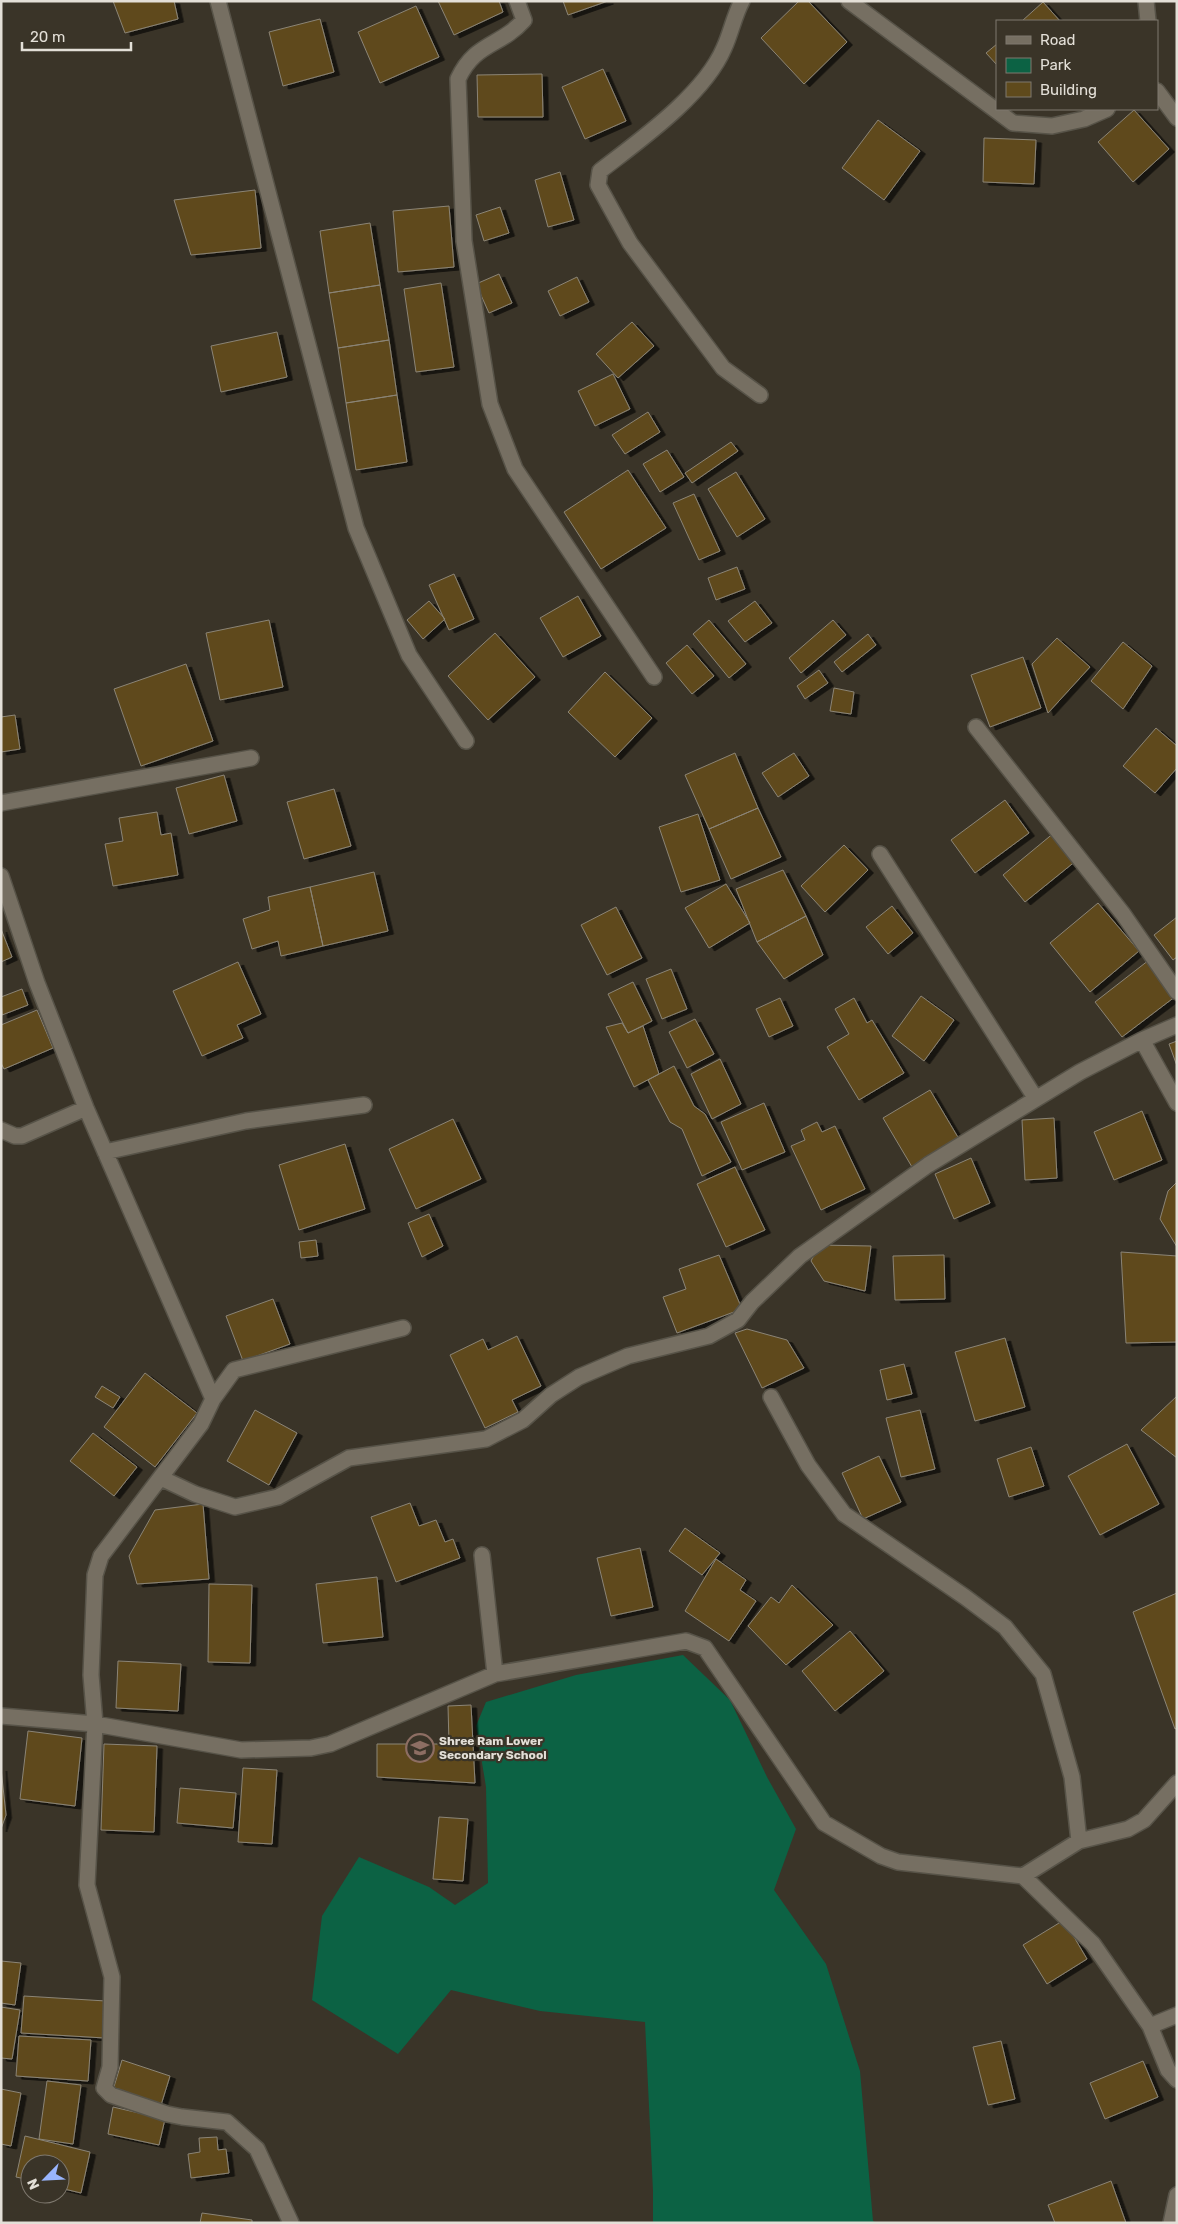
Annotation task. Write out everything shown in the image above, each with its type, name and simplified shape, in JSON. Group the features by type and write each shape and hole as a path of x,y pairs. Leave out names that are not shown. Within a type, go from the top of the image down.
{"street":[{"path":"218,1 356,528 409,655 466,741"},
{"path":"517,1 524,20 515,30 477,51 465,64 458,80 464,241 490,404 515,469 654,677"},
{"path":"742,1 724,49 696,91 600,171 598,185 630,243 723,368 760,395"},
{"path":"849,1 996,109"},
{"path":"1146,1 1148,20"},
{"path":"1158,92 1177,118"},
{"path":"997,110 1013,122 1052,126 1084,119 1105,110"},
{"path":"976,727 1123,914 1177,992"},
{"path":"1,803 251,758"},
{"path":"880,854 1036,1099"},
{"path":"1,876 37,983 86,1108 213,1398"},
{"path":"161,1478 195,1494 235,1507 278,1497 349,1458 486,1439 523,1420 551,1395 579,1378 628,1356 709,1336 738,1320 752,1302 800,1256 928,1165 1080,1072 1142,1040 1177,1025"},
{"path":"1142,1040 1177,1103"},
{"path":"105,1152 246,1121 364,1105"},
{"path":"1,1130 15,1136 22,1136 86,1108"},
{"path":"291,2223 258,2149 227,2122 167,2114 111,2095 104,2088 110,2067 112,1977 86,1885 95,1724 90,1675 94,1575 101,1556 202,1424 213,1398 234,1370 403,1328"},
{"path":"771,1397 808,1465 844,1514 965,1597 1004,1627 1043,1674 1072,1777 1079,1841"},
{"path":"482,1556 495,1674"},
{"path":"1,1716 95,1724 241,1750 311,1748 330,1744 495,1674 686,1641 704,1648 824,1823 880,1856 898,1862 1023,1876 1093,1944 1150,2026 1168,2070 1177,2080"},
{"path":"1023,1876 1079,1841 1128,1829 1144,1820 1177,1783"},
{"path":"1150,2026 1177,2015"},
{"path":"1170,2223 1177,2196"}],"green space":[{"path":"683,1655 730,1700 767,1777 796,1829 774,1890 826,1964 860,2071 873,2221 877,2223 653,2223 645,2022 540,2011 451,1990 398,2054 312,2000 322,1916 359,1857 429,1887 455,1905 488,1883 486,1787 476,1726 486,1702 576,1675"}],"building":[{"path":"113,1 174,1 178,19 125,33"},
{"path":"438,1 499,1 503,12 454,35"},
{"path":"563,1 608,1 568,15"},
{"path":"799,1 808,1 847,42 804,84 761,38"},
{"path":"1043,2 1059,20 1023,20"},
{"path":"416,6 439,57 380,83 358,32"},
{"path":"320,19 334,72 283,86 269,32"},
{"path":"996,45 996,64 986,53"},
{"path":"603,69 626,121 585,139 562,87"},
{"path":"542,74 543,117 478,117 477,75"},
{"path":"1134,110 1169,149 1133,182 1098,142"},
{"path":"878,120 920,151 884,200 842,168"},
{"path":"984,138 1036,140 1034,184 983,182"},
{"path":"560,172 574,220 548,227 535,180"},
{"path":"255,190 261,248 191,255 174,200"},
{"path":"449,206 454,267 398,272 393,211"},
{"path":"500,207 509,233 484,241 476,215"},
{"path":"370,223 380,285 329,293 320,231"},
{"path":"499,274 512,303 489,313 476,284"},
{"path":"577,277 589,302 560,316 548,291"},
{"path":"441,283 454,367 416,372 404,289"},
{"path":"380,285 389,340 338,348 329,293"},
{"path":"632,322 654,346 618,378 596,354"},
{"path":"277,332 287,377 221,392 211,346"},
{"path":"389,340 397,395 346,403 338,348"},
{"path":"613,374 630,409 595,426 578,391"},
{"path":"397,395 407,462 356,470 346,403"},
{"path":"648,412 660,432 625,454 612,435"},
{"path":"731,442 738,451 692,483 685,473"},
{"path":"667,450 684,477 660,492 643,464"},
{"path":"628,470 666,528 601,569 564,512"},
{"path":"736,472 765,519 737,537 708,489"},
{"path":"694,494 720,551 699,560 673,503"},
{"path":"737,567 745,589 716,600 708,578"},
{"path":"454,574 474,619 449,630 429,585"},
{"path":"578,596 601,636 563,657 540,618"},
{"path":"429,601 445,619 423,639 407,620"},
{"path":"755,601 772,623 745,642 728,621"},
{"path":"269,620 283,687 220,700 206,633"},
{"path":"709,620 746,664 729,678 693,634"},
{"path":"833,620 846,635 801,673 789,658"},
{"path":"495,633 535,677 488,720 448,676"},
{"path":"868,634 876,645 842,672 834,662"},
{"path":"1057,638 1090,667 1048,713 1032,664"},
{"path":"1123,642 1152,666 1123,709 1091,681"},
{"path":"687,645 714,676 692,694 666,663"},
{"path":"1023,657 1041,708 990,727 971,675"},
{"path":"186,664 213,741 141,766 114,689"},
{"path":"819,670 828,683 805,699 797,686"},
{"path":"605,672 652,718 615,757 568,712"},
{"path":"834,688 854,692 851,714 830,711"},
{"path":"15,715 20,749 1,752 1,717"},
{"path":"1156,728 1177,746 1177,768 1155,793 1123,766"},
{"path":"735,753 758,808 709,829 685,775"},
{"path":"794,753 809,776 778,797 762,773"},
{"path":"224,775 237,821 189,834 176,788"},
{"path":"334,789 351,846 304,859 287,802"},
{"path":"1005,800 1029,833 975,873 951,840"},
{"path":"758,808 781,857 731,879 709,829"},
{"path":"157,812 161,835 171,833 178,875 113,886 105,844 123,841 119,818"},
{"path":"698,814 720,880 681,892 659,827"},
{"path":"1055,832 1077,860 1025,902 1003,875"},
{"path":"844,845 868,870 825,912 801,886"},
{"path":"783,870 806,916 757,942 736,889"},
{"path":"374,872 388,931 323,946 310,887"},
{"path":"726,884 750,923 709,948 685,908"},
{"path":"310,887 323,946 281,956 278,941 252,949 243,919 270,910 268,897"},
{"path":"1098,903 1139,951 1090,992 1050,943"},
{"path":"892,906 913,933 888,954 866,927"},
{"path":"616,907 642,958 607,975 581,925"},
{"path":"806,916 823,955 784,979 757,942"},
{"path":"1177,917 1177,957 1173,960 1154,935"},
{"path":"1,929 12,957 1,962"},
{"path":"1149,960 1176,996 1122,1037 1095,1002"},
{"path":"238,962 261,1014 237,1025 243,1038 202,1056 173,991"},
{"path":"671,969 687,1009 662,1019 646,979"},
{"path":"633,982 652,1021 628,1033 608,994"},
{"path":"22,989 28,1005 2,1015 1,997"},
{"path":"921,996 954,1020 924,1061 892,1036"},
{"path":"780,998 793,1026 769,1037 756,1009"},
{"path":"854,998 867,1023 872,1020 904,1073 859,1100 827,1047 849,1034 835,1009"},
{"path":"37,1010 53,1048 4,1069 1,1063 1,1025"},
{"path":"695,1019 714,1054 687,1068 669,1032"},
{"path":"622,1023 628,1033 643,1026 659,1074 634,1087 606,1027"},
{"path":"1177,1041 1177,1066 1169,1044"},
{"path":"720,1059 741,1104 712,1119 691,1074"},
{"path":"674,1066 694,1106 705,1114 731,1162 702,1176 682,1129 670,1122 648,1080"},
{"path":"930,1090 959,1139 912,1167 883,1118"},
{"path":"764,1103 785,1152 742,1170 721,1122"},
{"path":"1142,1111 1162,1160 1114,1180 1094,1132"},
{"path":"1054,1118 1057,1178 1025,1180 1022,1120"},
{"path":"453,1119 481,1179 416,1209 389,1149"},
{"path":"817,1122 822,1132 835,1126 865,1189 821,1210 791,1146 805,1140 801,1130"},
{"path":"345,1144 365,1209 299,1230 279,1165"},
{"path":"971,1158 990,1203 954,1219 935,1174"},
{"path":"735,1167 765,1230 726,1247 697,1184"},
{"path":"1177,1182 1177,1247 1160,1219 1168,1191"},
{"path":"429,1214 443,1246 422,1257 408,1223"},
{"path":"316,1240 318,1256 301,1258 299,1242"},
{"path":"819,1245 871,1246 865,1291 824,1281 811,1261"},
{"path":"1121,1252 1177,1256 1177,1342 1126,1343"},
{"path":"719,1255 742,1309 677,1333 663,1297 686,1289 679,1269"},
{"path":"944,1255 945,1299 895,1300 893,1256"},
{"path":"273,1299 290,1344 243,1361 226,1316"},
{"path":"747,1329 787,1340 804,1368 762,1388 735,1333"},
{"path":"517,1336 541,1386 512,1400 518,1412 485,1428 450,1355 483,1339 488,1350"},
{"path":"1005,1338 1025,1407 975,1421 955,1352"},
{"path":"904,1364 912,1394 887,1400 880,1370"},
{"path":"145,1373 197,1413 155,1467 104,1427"},
{"path":"102,1386 120,1397 113,1408 95,1397"},
{"path":"1177,1396 1177,1458 1141,1430"},
{"path":"255,1410 297,1433 269,1485 227,1461"},
{"path":"920,1410 935,1469 901,1477 886,1418"},
{"path":"93,1433 137,1467 114,1496 70,1461"},
{"path":"1127,1444 1159,1504 1100,1535 1068,1476"},
{"path":"1031,1447 1044,1486 1009,1497 997,1459"},
{"path":"879,1456 901,1502 863,1519 842,1473"},
{"path":"410,1503 419,1526 436,1520 445,1542 453,1539 460,1558 396,1582 371,1517"},
{"path":"203,1504 209,1579 137,1584 129,1556 155,1510"},
{"path":"685,1528 720,1553 702,1575 669,1551"},
{"path":"640,1548 653,1607 611,1616 597,1558"},
{"path":"716,1559 746,1580 740,1590 756,1601 729,1641 685,1611"},
{"path":"377,1577 383,1637 323,1643 316,1584"},
{"path":"209,1584 252,1585 250,1663 208,1662"},
{"path":"792,1585 833,1625 786,1665 748,1626 771,1597 779,1603"},
{"path":"1177,1593 1177,1728 1175,1729 1133,1612"},
{"path":"850,1631 884,1671 835,1711 802,1671"},
{"path":"118,1661 181,1664 178,1711 116,1708"},
{"path":"471,1705 475,1783 377,1777 377,1744 449,1744 448,1706"},
{"path":"28,1731 82,1738 75,1806 20,1799"},
{"path":"104,1744 157,1746 154,1832 101,1830"},
{"path":"1,1768 6,1815 1,1829"},
{"path":"243,1768 277,1770 272,1844 238,1842"},
{"path":"180,1788 236,1793 233,1828 177,1823"},
{"path":"439,1817 468,1819 463,1881 433,1879"},
{"path":"1064,1920 1087,1959 1047,1984 1023,1945"},
{"path":"1,1961 21,1963 15,2005 1,2003"},
{"path":"24,1996 106,2001 105,2038 21,2033"},
{"path":"1,2007 20,2010 12,2059 1,2058"},
{"path":"19,2036 91,2040 88,2081 16,2076"},
{"path":"1001,2041 1015,2099 988,2105 973,2047"},
{"path":"122,2060 170,2076 161,2105 113,2090"},
{"path":"1143,2061 1158,2097 1105,2119 1090,2083"},
{"path":"47,2081 81,2085 73,2144 39,2139"},
{"path":"1,2089 21,2093 11,2146 1,2144"},
{"path":"113,2107 165,2119 159,2145 108,2134"},
{"path":"25,2136 90,2152 81,2193 70,2190 70,2154 21,2154"},
{"path":"217,2137 218,2150 226,2149 229,2173 191,2178 188,2154 200,2152 199,2138"},
{"path":"20,2159 20,2178 16,2177"},
{"path":"1111,2181 1126,2223 1055,2223 1048,2205"},
{"path":"202,2213 252,2220 252,2223 200,2223"}],"place":[{"name":"Shree Ram Lower Secondary School","path":"420,1748"}]}
